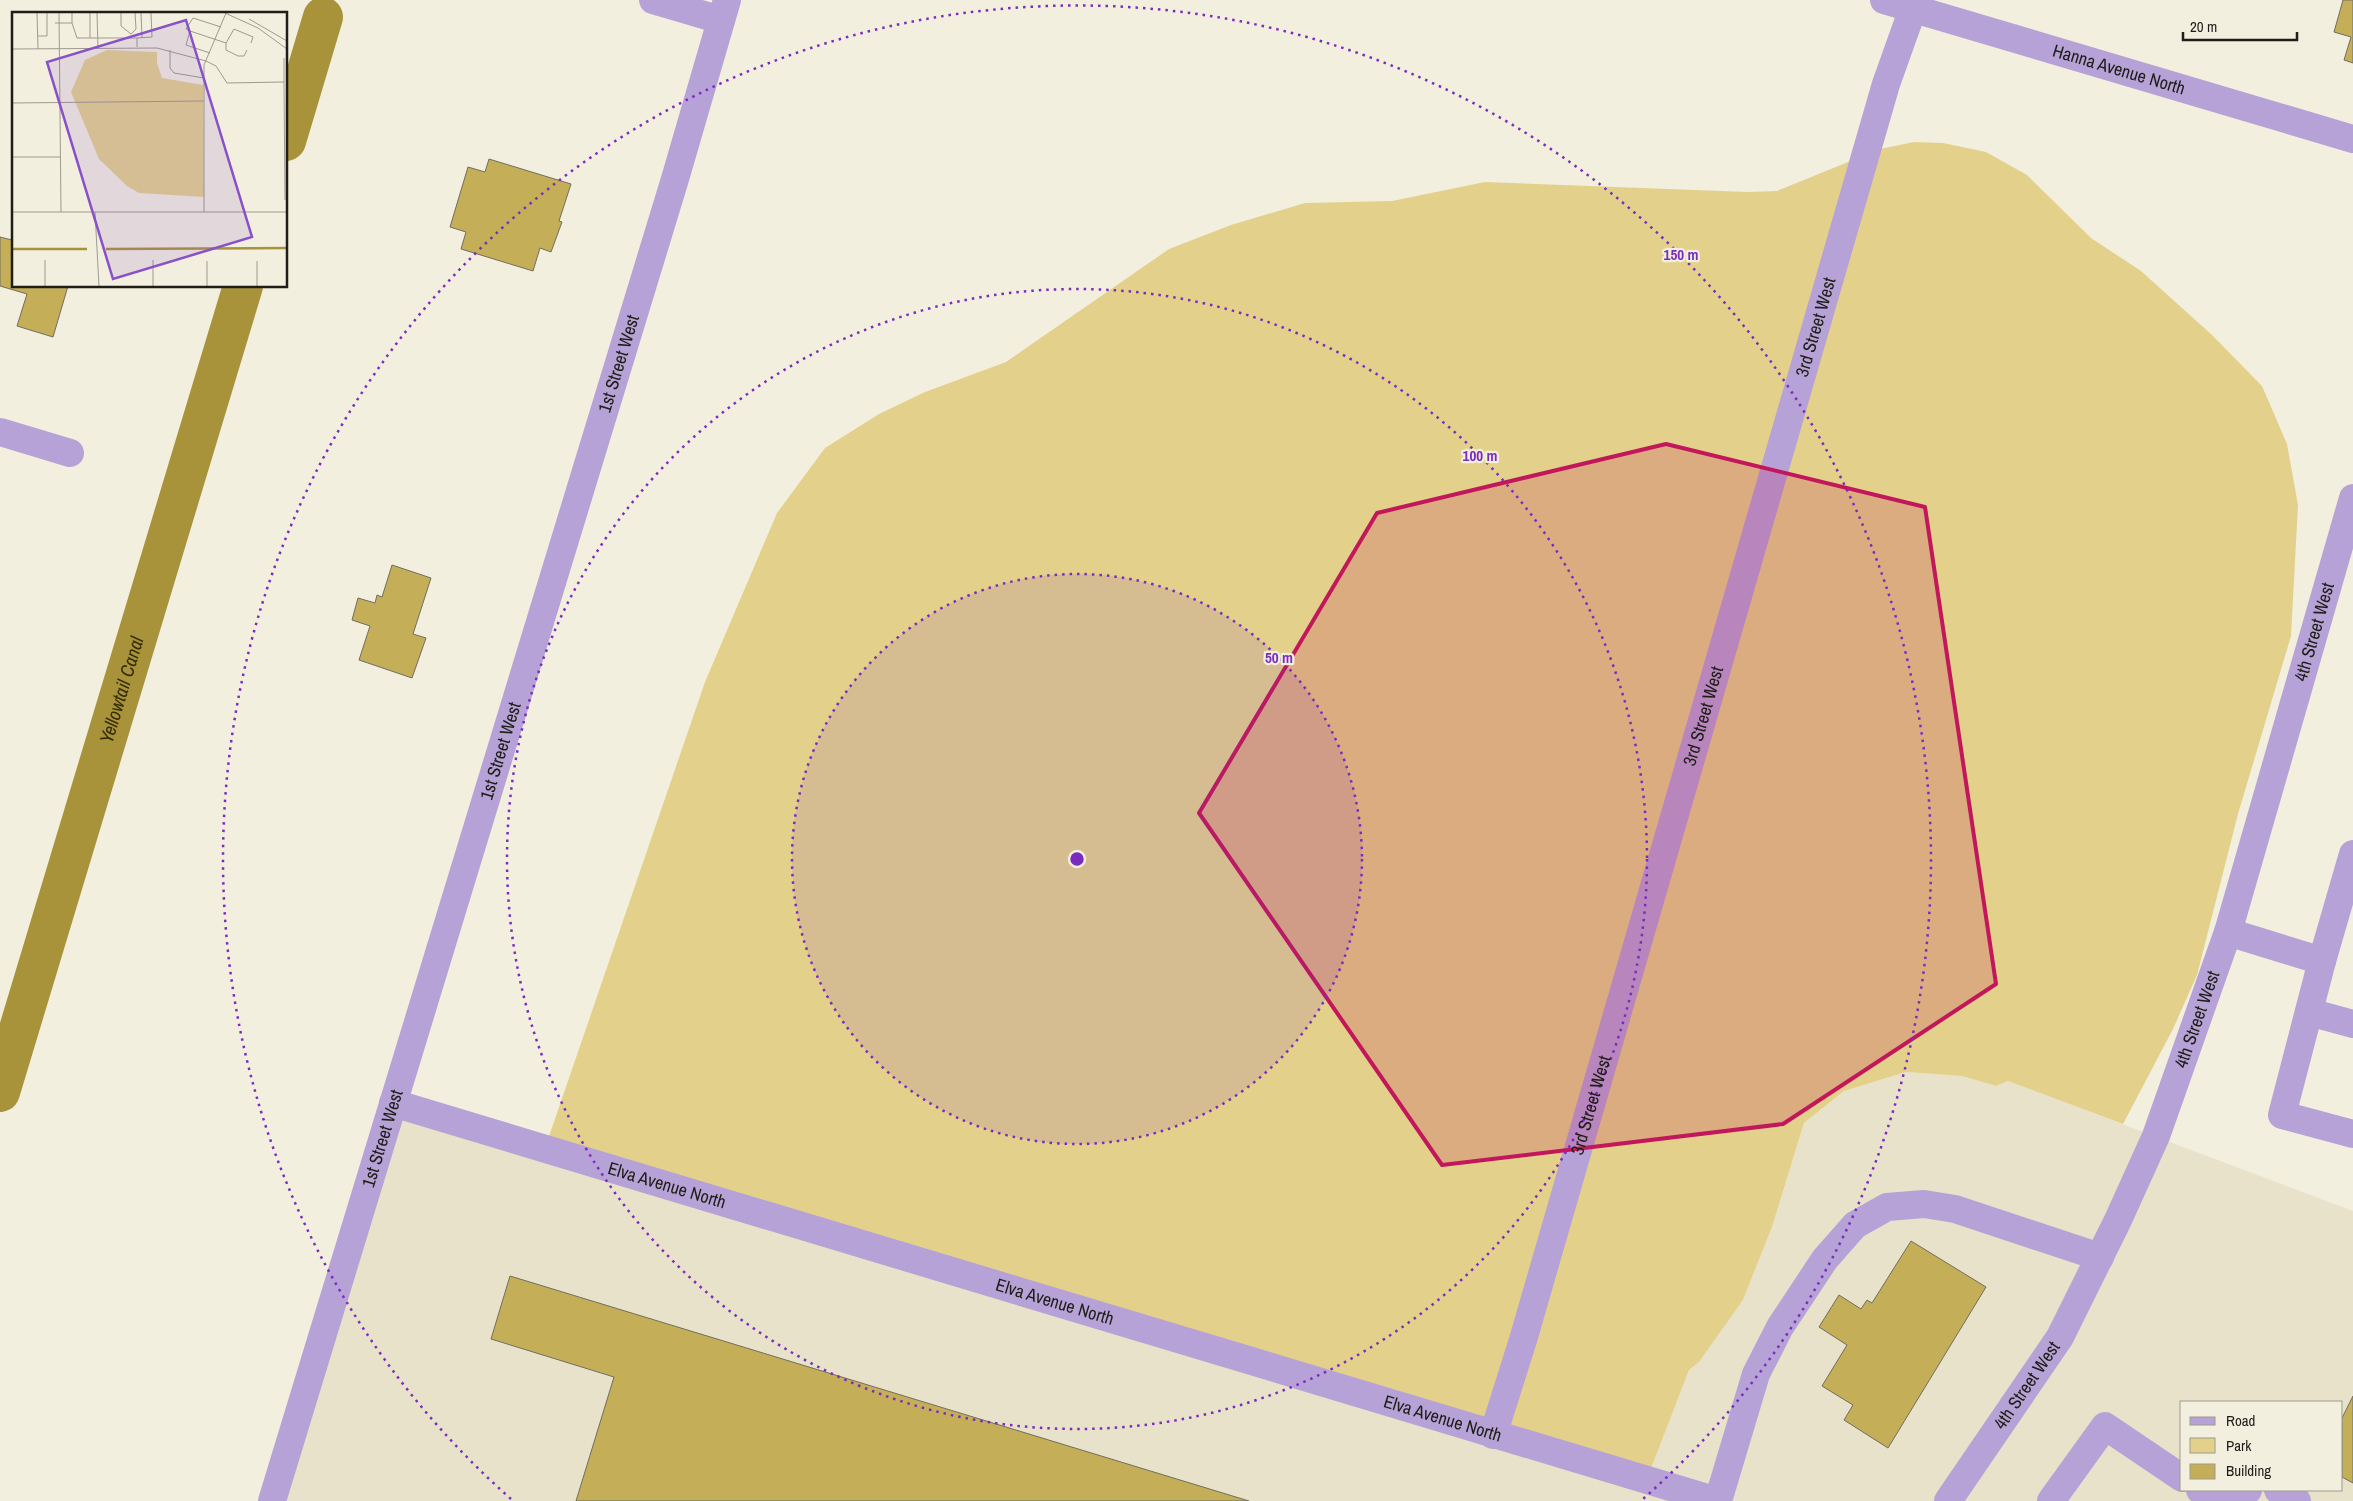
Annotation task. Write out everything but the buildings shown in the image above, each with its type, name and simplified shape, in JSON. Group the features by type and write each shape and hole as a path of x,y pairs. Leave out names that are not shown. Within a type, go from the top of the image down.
{"street":[{"path":"654,0 724,10"},
{"name":"Hanna Avenue North","path":"1884,0 1914,4 2353,139"},
{"name":"3rd Street West","path":"1493,1435 1526,1330 1883,94 1914,4"},
{"name":"1st Street West","path":"272,1501 724,10"},
{"path":"0,432 70,453"},
{"name":"4th Street West","path":"1948,1501 2060,1336 2100,1257 2156,1136 2228,932 2346,547 2353,498"},
{"path":"2353,857 2322,961 2282,1115 2353,1134"},
{"path":"2228,932 2322,961"},
{"path":"2309,1012 2353,1024"},
{"name":"Elva Avenue North","path":"394,1103 1493,1435 1718,1501"},
{"path":"1718,1501 1756,1374 1780,1327 1825,1259 1855,1225 1886,1208 1924,1204 1955,1209 2100,1257"},
{"path":"2051,1501 2105,1426 2180,1477"},
{"path":"2201,1491 2216,1501"},
{"path":"2234,1501 2247,1491"},
{"path":"2280,1491 2297,1501"}],"highlighted area":[{"path":"1666,444 1925,507 1996,984 1783,1124 1442,1165 1199,813 1377,513"}],"shaded area":[{"path":"1906,1072 1962,1076 1996,1086 2008,1081 2353,1211 2353,1501 271,1501 393,1099 1648,1475 1689,1370 1699,1362 1743,1300 1772,1227 1804,1123 1844,1091"}],"green space":[{"path":"1914,142 1943,143 1986,152 2027,175 2091,238 2141,271 2212,335 2262,386 2287,444 2298,505 2291,636 2238,814 2197,975 2173,1029 2123,1124 2008,1081 1996,1086 1962,1076 1906,1072 1844,1091 1804,1123 1772,1227 1743,1300 1699,1362 1689,1370 1648,1476 546,1145 705,682 777,513 825,448 879,414 925,392 1006,362 1169,249 1231,225 1305,203 1392,201 1485,182 1748,192 1777,191 1880,149"}],"waterway":[{"name":"Yellowtail Canal","path":"288,134 323,17"},
{"name":"Yellowtail Canal","path":"0,1092 242,288"}]}
